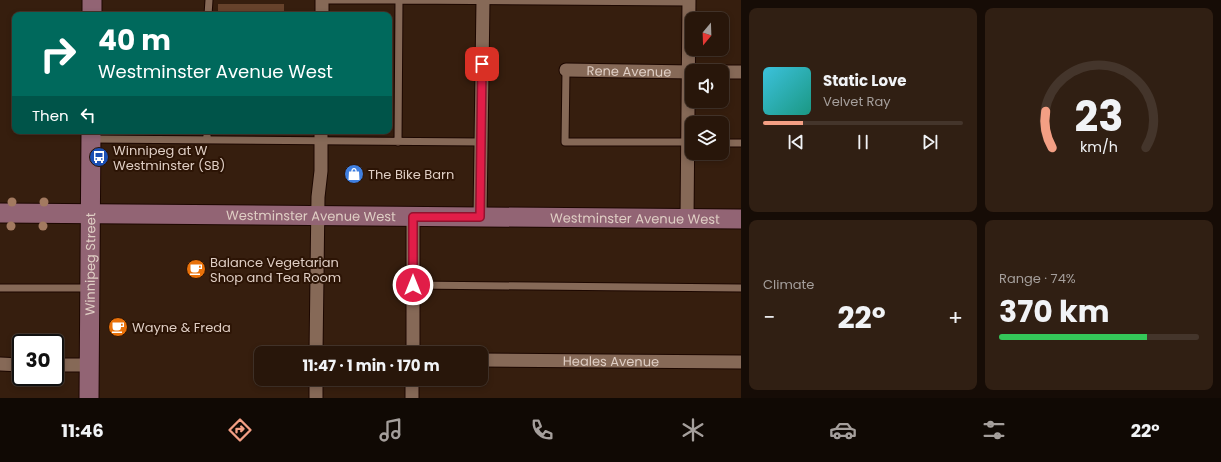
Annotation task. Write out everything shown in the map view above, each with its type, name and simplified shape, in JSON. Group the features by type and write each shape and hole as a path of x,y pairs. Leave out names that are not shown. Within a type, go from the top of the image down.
{"main road":[{"path":"92,0 92,12"},
{"name":"Winnipeg Street","path":"89,398 91,135"},
{"name":"Westminster Avenue West","path":"0,213 91,215 741,219"}],"street":[{"path":"322,0 322,12"},
{"path":"480,217 483,0"},
{"path":"689,1 690,64"},
{"name":"Rene Avenue","path":"566,70 685,72"},
{"path":"729,72 741,72"},
{"path":"316,346 321,136"},
{"path":"687,219 689,160"},
{"path":"412,346 413,217"},
{"name":"Heales Avenue","path":"488,360 741,362"},
{"path":"0,364 12,365"},
{"path":"64,365 90,365"},
{"path":"316,386 316,398"},
{"path":"412,386 412,398"}],"lane":[{"path":"208,12 209,0"},
{"path":"322,0 689,1"},
{"path":"398,142 399,0"},
{"path":"566,70 565,142 685,142"},
{"path":"207,134 207,140"},
{"path":"91,135 207,140 321,136 398,142 481,142"},
{"path":"729,143 741,143"},
{"path":"413,285 741,288"},
{"path":"0,288 90,288"}],"shaded area":[{"path":"218,4 284,4 284,12 218,12"}],"place":[{"name":"Winnipeg at W Westminster (SB)","path":"99,157"},
{"name":"The Bike Barn","path":"354,174"},
{"name":"Balance Vegetarian Shop and Tea Room","path":"196,269"},
{"name":"Wayne & Freda","path":"118,327"}],"route":[{"path":"413,285 413,217 480,217 482,64"}]}
